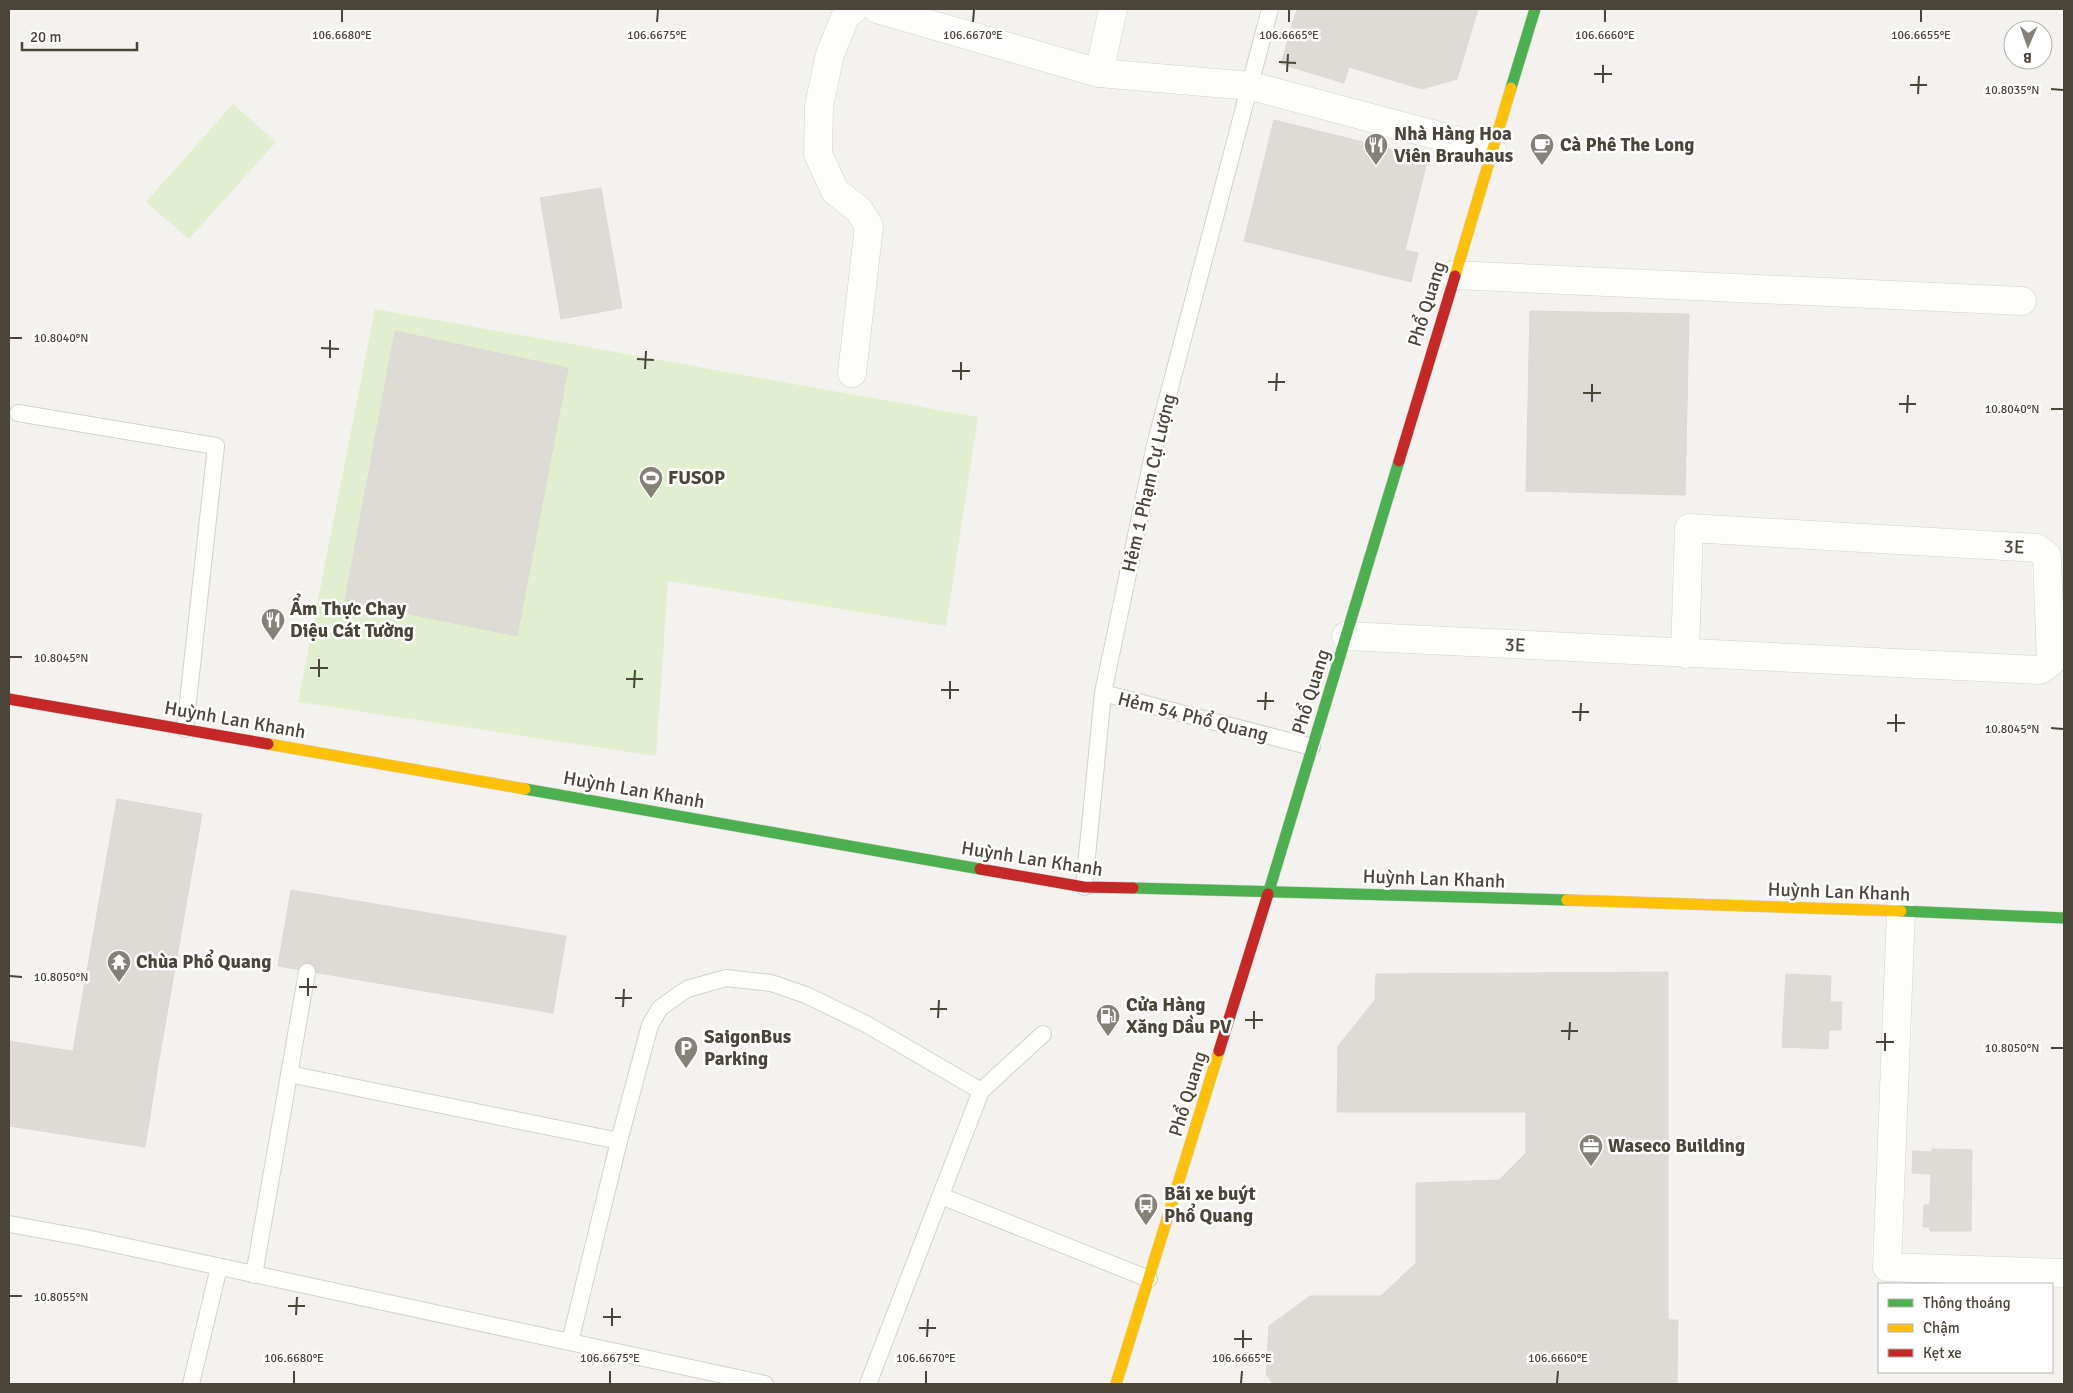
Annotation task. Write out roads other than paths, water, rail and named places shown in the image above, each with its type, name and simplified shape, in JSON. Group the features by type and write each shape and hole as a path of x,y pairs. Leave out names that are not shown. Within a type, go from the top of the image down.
{"street":[{"path":"852,373 869,226 859,210 835,191 818,154 819,106 830,54 846,15 854,9"},
{"path":"877,9 1099,73 1251,86 1492,150"},
{"path":"1099,73 1113,9"},
{"name":"Phổ Quang","path":"1116,1384 1269,891 1534,9"},
{"path":"1454,275 2022,300"},
{"name":"3E","path":"1346,636 1685,654 2040,670 2051,662 2046,556 2037,548 1689,528 1685,654"},
{"name":"Huỳnh Lan Khanh","path":"9,699 1084,888 1269,891 2064,918"},
{"path":"1901,911 1887,1267 2064,1273"}],"lane":[{"name":"Hẻm 1 Phạm Cự Lượng","path":"1084,888 1103,693 1156,445 1270,9"},
{"path":"18,413 216,446 185,729"},
{"name":"Hẻm 54 Phổ Quang","path":"1103,693 1312,747"},
{"path":"254,1275 307,972"},
{"path":"570,1342 619,1141 650,1025 660,1008 687,989 726,978 771,983 806,995 866,1024 981,1092"},
{"path":"868,1384 981,1092 1043,1034"},
{"path":"289,1074 619,1141"},
{"path":"941,1196 1149,1279"},
{"path":"9,1224 765,1384"},
{"path":"191,1384 218,1267"}],"place":[{"name":"Nhà Hàng Hoa Viên Brauhaus","path":"1376,166"},
{"name":"Cà Phê The Long","path":"1542,166"},
{"name":"FUSOP","path":"651,499"},
{"name":"Ẩm Thực Chay Diệu Cát Tường","path":"273,641"},
{"name":"Chùa Phổ Quang","path":"119,983"},
{"name":"Cửa Hàng Xăng Dầu PV","path":"1108,1037"},
{"name":"SaigonBus Parking","path":"686,1069"},
{"name":"Waseco Building","path":"1591,1167"},
{"name":"Bãi xe buýt Phổ Quang","path":"1146,1226"}]}
